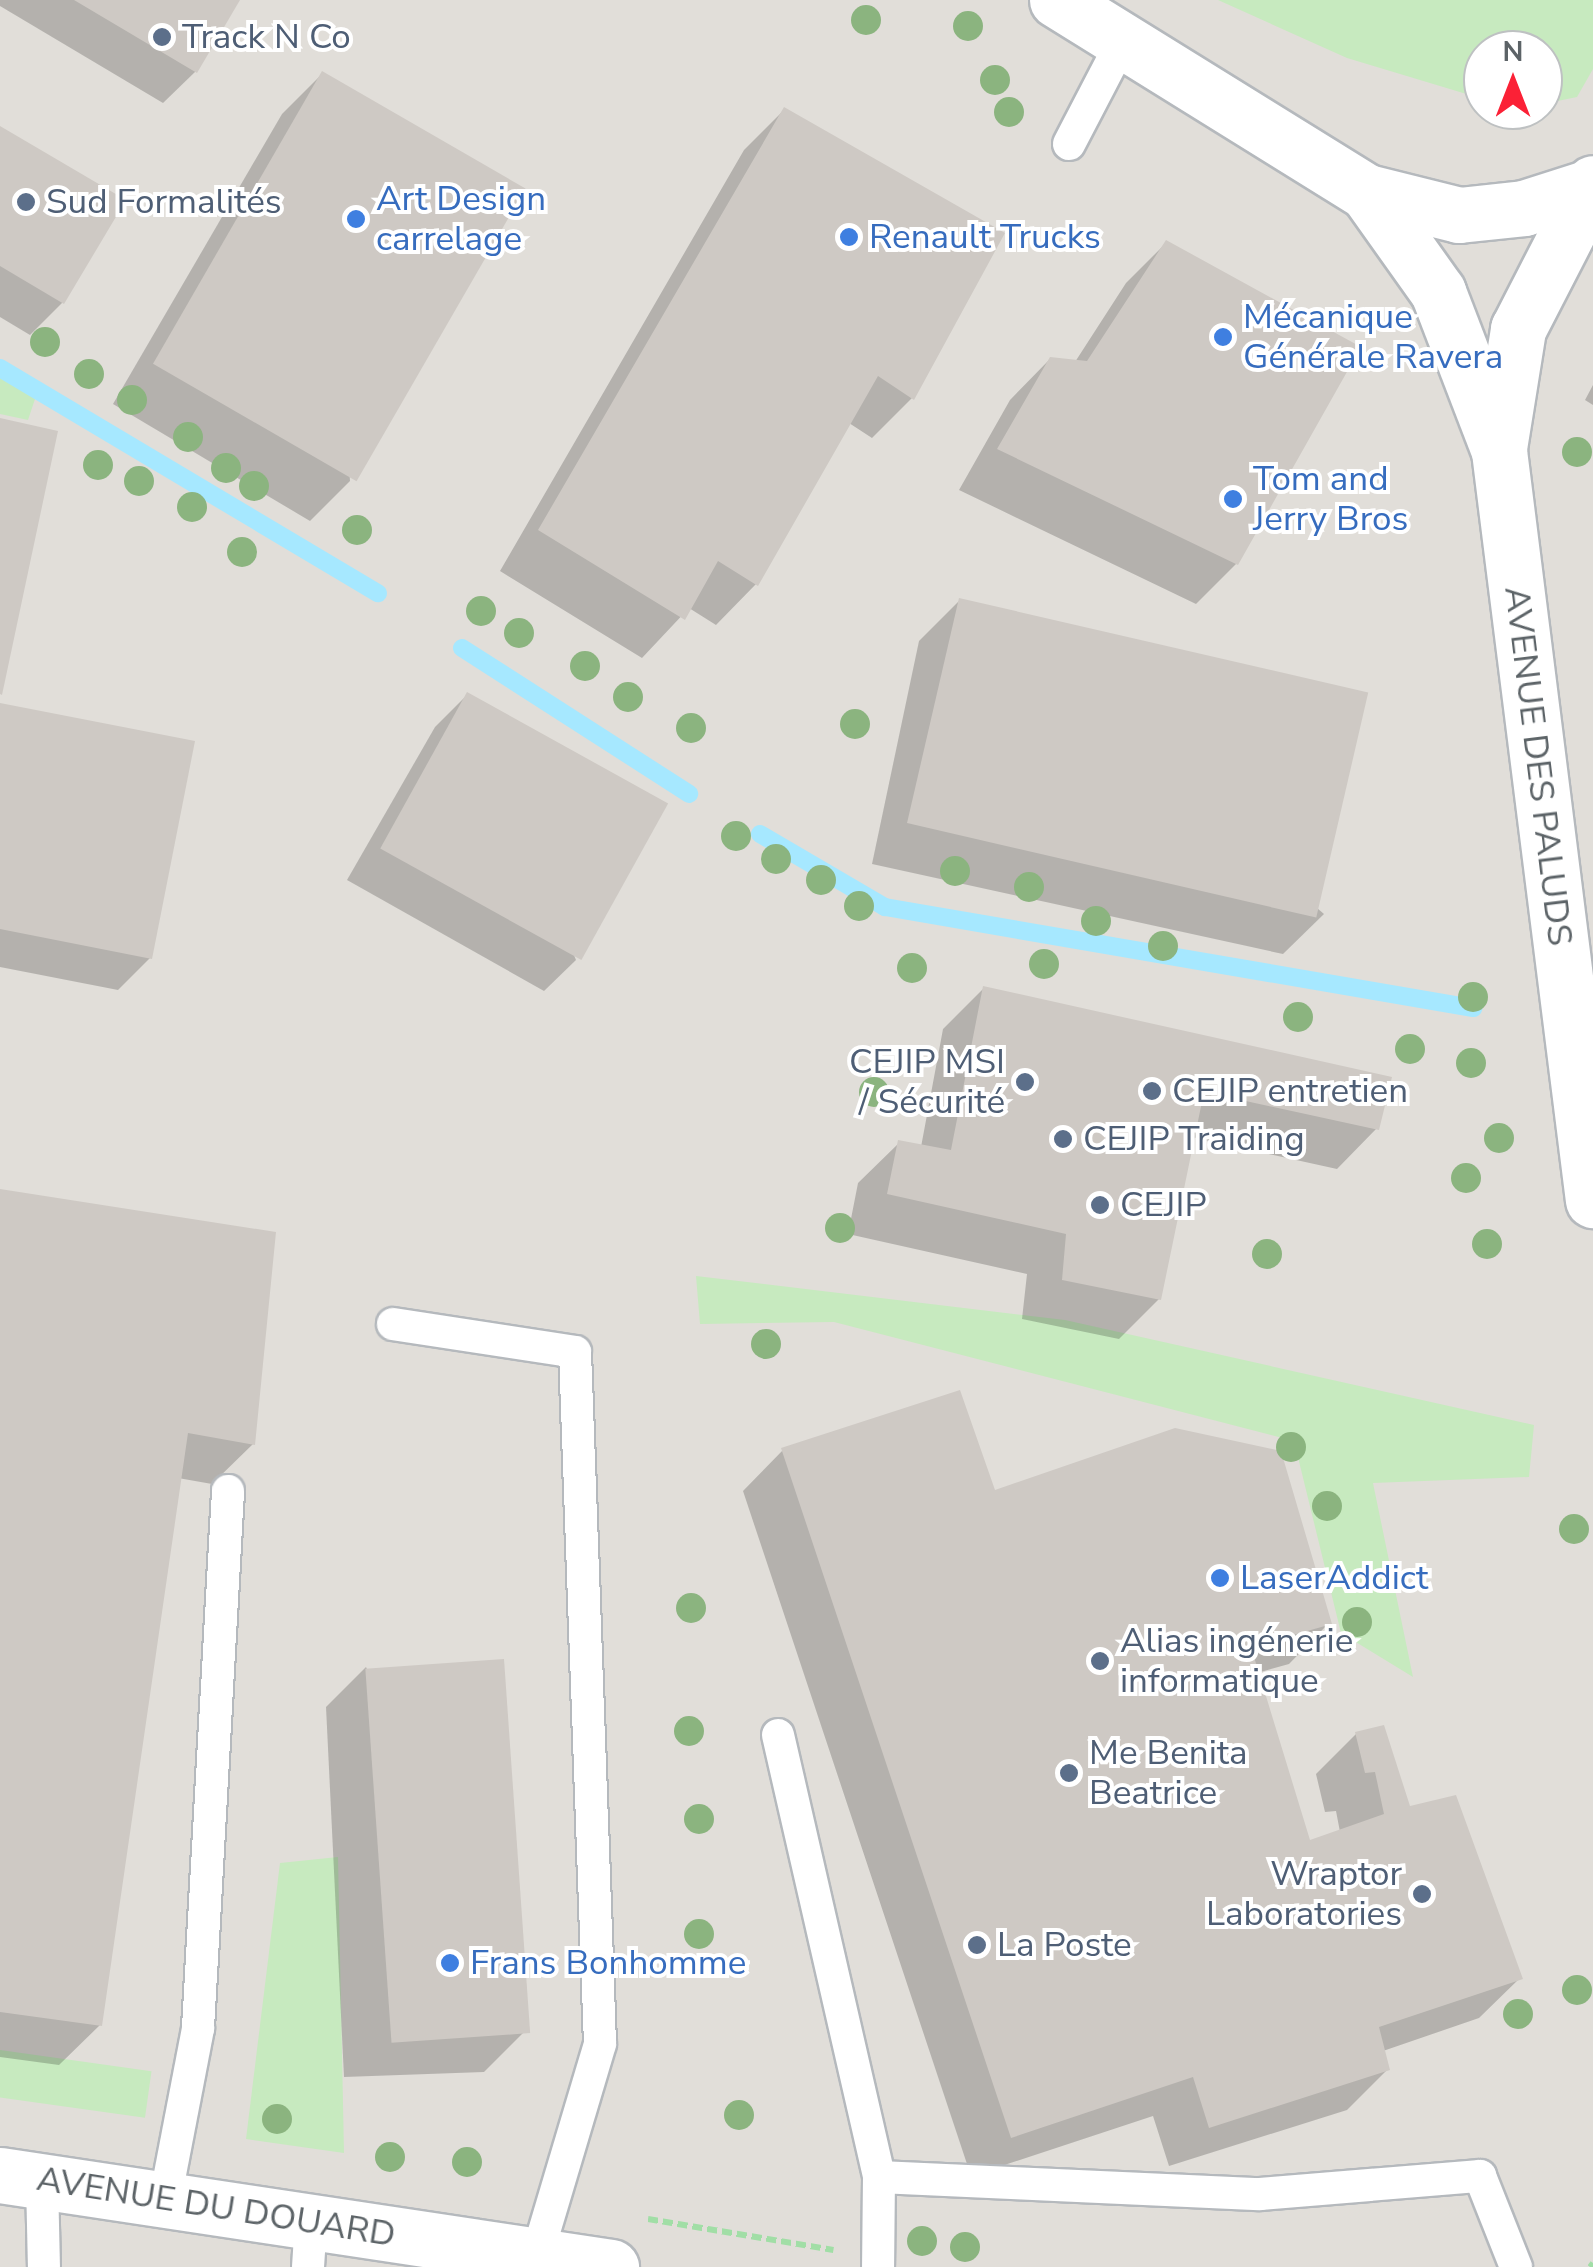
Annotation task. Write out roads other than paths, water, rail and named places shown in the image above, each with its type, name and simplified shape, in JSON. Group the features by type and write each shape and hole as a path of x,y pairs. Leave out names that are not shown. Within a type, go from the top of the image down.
{"street":[{"name":"AVENUE DES PALUDS","path":"1056,0 1367,192 1459,215 1524,208 1592,185"},
{"name":"AVENUE DES PALUDS","path":"1498,451 1518,329 1592,185"},
{"name":"AVENUE DES PALUDS","path":"1367,192 1438,292 1498,451 1577,953 1593,1200"},
{"name":"AVENUE DU DOUARD","path":"21,2178 165,2200 310,2244 538,2256 610,2267"}],"lane":[{"path":"1069,144 1122,42"},
{"path":"393,1324 575,1352 600,2044 538,2256"},
{"path":"165,2200 198,2028 228,1492"},
{"path":"778,1735 879,2177 878,2267"},
{"path":"879,2177 1260,2194 1480,2176 1516,2267"},
{"path":"21,2178 44,2267"}],"waterway":[{"path":"0,368 378,593"},
{"path":"462,648 689,794"},
{"path":"760,834 885,907 1473,1008"}],"place":[{"name":"Track N Co","path":"162,37"},
{"name":"Sud Formalités","path":"26,202"},
{"name":"Art Design carrelage","path":"356,219"},
{"name":"Renault Trucks","path":"849,237"},
{"name":"Mécanique Générale Ravera","path":"1223,337"},
{"name":"Tom and Jerry Bros","path":"1233,499"},
{"name":"CEJIP MSI / Sécurité","path":"1025,1082"},
{"name":"CEJIP entretien","path":"1152,1091"},
{"name":"CEJIP Traiding","path":"1063,1139"},
{"name":"CEJIP","path":"1100,1205"},
{"name":"LaserAddict","path":"1220,1578"},
{"name":"Alias ingénerie informatique","path":"1100,1661"},
{"name":"Me Benita Beatrice","path":"1069,1773"},
{"name":"Wraptor Laboratories","path":"1422,1894"},
{"name":"La Poste","path":"977,1945"},
{"name":"Frans Bonhomme","path":"450,1963"}]}
